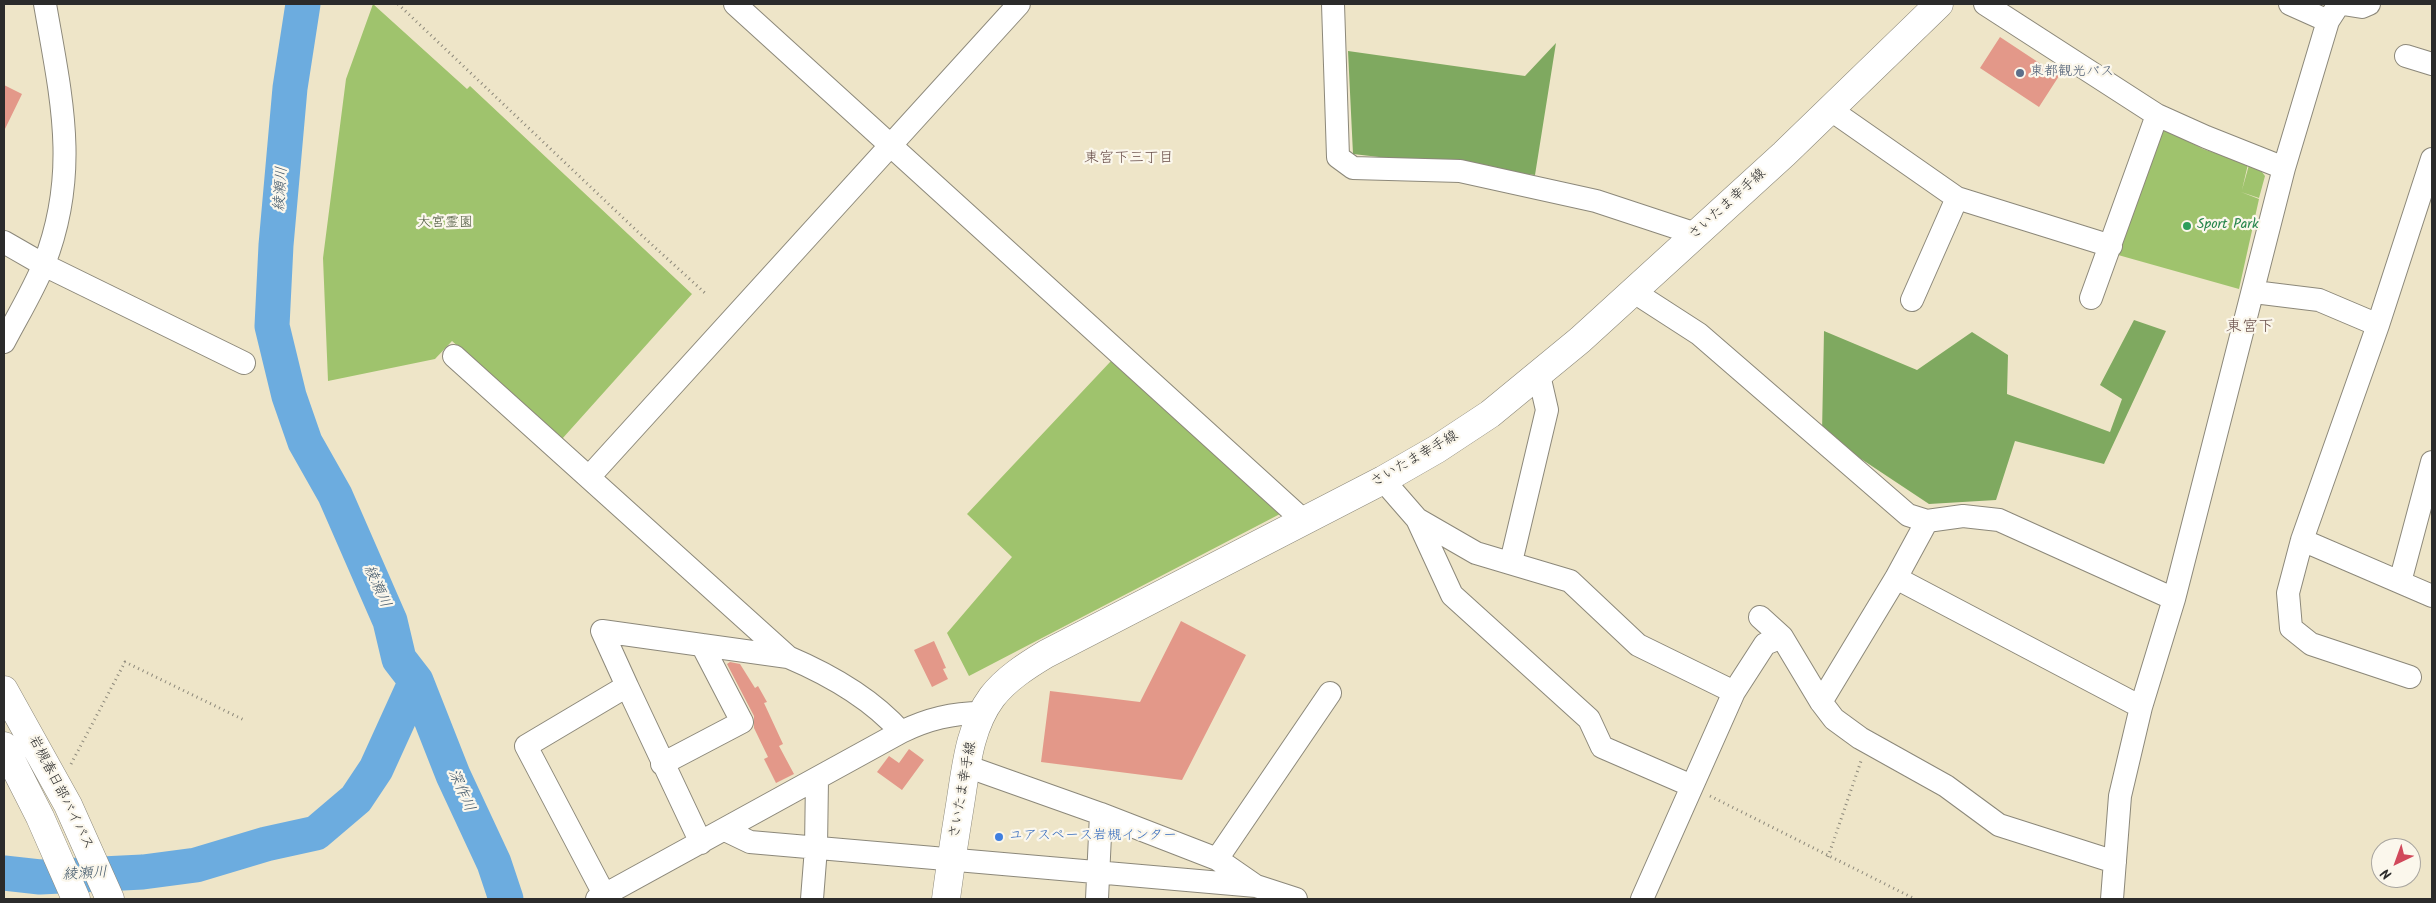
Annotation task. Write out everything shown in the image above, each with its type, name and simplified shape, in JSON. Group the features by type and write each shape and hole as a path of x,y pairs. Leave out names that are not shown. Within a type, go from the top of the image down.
{"main road":[{"name":"さいたま幸手線","path":"946,899 966,766 974,732 982,713 993,696 1009,680 1039,658 1383,480 1437,449 1490,414 1539,375 1634,292 1830,110 1939,4"},
{"name":"岩槻春日部バイパス","path":"4,690 63,796 110,899"},
{"name":"岩槻春日部バイパス","path":"4,746 40,817 76,899"}],"street":[{"path":"4,342 44,265 62,196 65,165 64,121 46,4"},
{"path":"735,4 1304,520"},
{"path":"589,477 890,144 1020,4"},
{"path":"1333,4 1338,157 1353,168 1460,171 1596,200 1696,234"},
{"path":"1985,4 2157,115 2284,168"},
{"path":"2290,4 2337,10 2362,7 2369,4"},
{"path":"2112,899 2120,796 2141,707 2174,599 2254,292 2284,168 2337,10"},
{"path":"2406,56 2432,64"},
{"path":"1830,110 1957,198 2111,246"},
{"path":"2091,298 2157,115"},
{"path":"2410,677 2311,644 2292,628 2288,593 2302,540 2378,325 2425,212 2432,159"},
{"path":"1912,300 1957,198"},
{"path":"4,242 44,265 244,363"},
{"path":"1634,292 1698,334 1908,515 1927,521 1964,516 1998,520 2174,599"},
{"path":"2254,292 2318,300 2378,325"},
{"path":"454,356 589,477 673,556 788,657"},
{"path":"1511,562 1547,410 1539,375"},
{"path":"2400,582 2432,462"},
{"path":"1383,480 1417,519 1452,595 1589,719 1602,747 1692,786"},
{"path":"1417,519 1476,553 1570,581 1638,645 1734,692"},
{"path":"1820,702 1896,578 1927,521"},
{"path":"2302,540 2432,596"},
{"path":"1896,578 2141,707"},
{"path":"1760,616 1782,637 1820,702 1834,719 1868,742 1946,786 1999,825 2115,862"},
{"path":"701,843 662,764 602,631 788,657 820,671 849,689 892,721 901,732"},
{"path":"1642,899 1734,692 1765,644 1782,637"},
{"path":"662,764 742,722 702,645"},
{"path":"627,686 526,746 601,898 901,732 926,720 960,713 982,713"},
{"path":"1217,859 1330,692"},
{"path":"966,766 1101,814 1217,859 1256,886"},
{"path":"812,899 816,848 817,779"},
{"path":"1096,899 1101,814"},
{"path":"726,830 750,842 1097,870 1256,886 1292,899"}],"path":[{"path":"398,4 706,294"},
{"path":"63,796 125,662 244,720"},
{"path":"1828,857 1868,742"},
{"path":"1692,786 1828,857 1915,899"}],"green space":[{"name":"大宮霊園","path":"373,4 467,89 470,86 692,294 562,439 452,341 435,359 328,381 323,258 346,79"},
{"path":"1556,43 1535,175 1353,154 1348,51 1525,76"},
{"name":"Sport Park","path":"2165,129 2203,149 2248,164 2242,190 2249,165 2259,168 2265,176 2259,198 2241,192 2259,199 2239,289 2111,253 2158,132"},
{"path":"2134,320 2166,331 2104,464 2015,441 1996,500 1929,504 1822,433 1824,331 1917,370 1972,332 2008,355 2007,394 2110,432 2122,399 2100,385"},
{"path":"1111,361 1280,514 969,676 947,633 1012,557 967,514"}],"building":[{"path":"2000,37 2059,76 2039,107 1980,68"},
{"path":"4,85 22,94 4,131"},
{"path":"1181,621 1246,655 1182,780 1041,762 1050,691 1140,702"},
{"path":"934,641 946,668 943,669 948,679 932,687 914,650"},
{"path":"730,662 740,664 755,688 758,686 767,702 764,703 783,744 779,746 794,774 776,783 764,759 768,757 754,728 754,716 727,664"},
{"path":"909,749 924,760 902,790 877,772 889,756 899,763"}],"waterway":[{"name":"綾瀬川","path":"303,4 290,88 276,245 272,326 289,396 305,442 335,495 390,621 399,659 416,681 453,775 494,863 506,899"},
{"name":"綾瀬川","path":"4,873 40,877 143,872 196,865 266,844 316,833 356,799 376,769 416,681"}],"place":[{"name":"東都観光バス","path":"2020,73"},
{"name":"Sport Park","path":"2187,226"},
{"name":"ユアスペース岩槻インター","path":"999,837"}],"district":[{"name":"東宮下三丁目","path":"1129,159"},
{"name":"東宮下","path":"2250,328"}],"water label":[{"name":"深作川","path":"460,791"}]}
